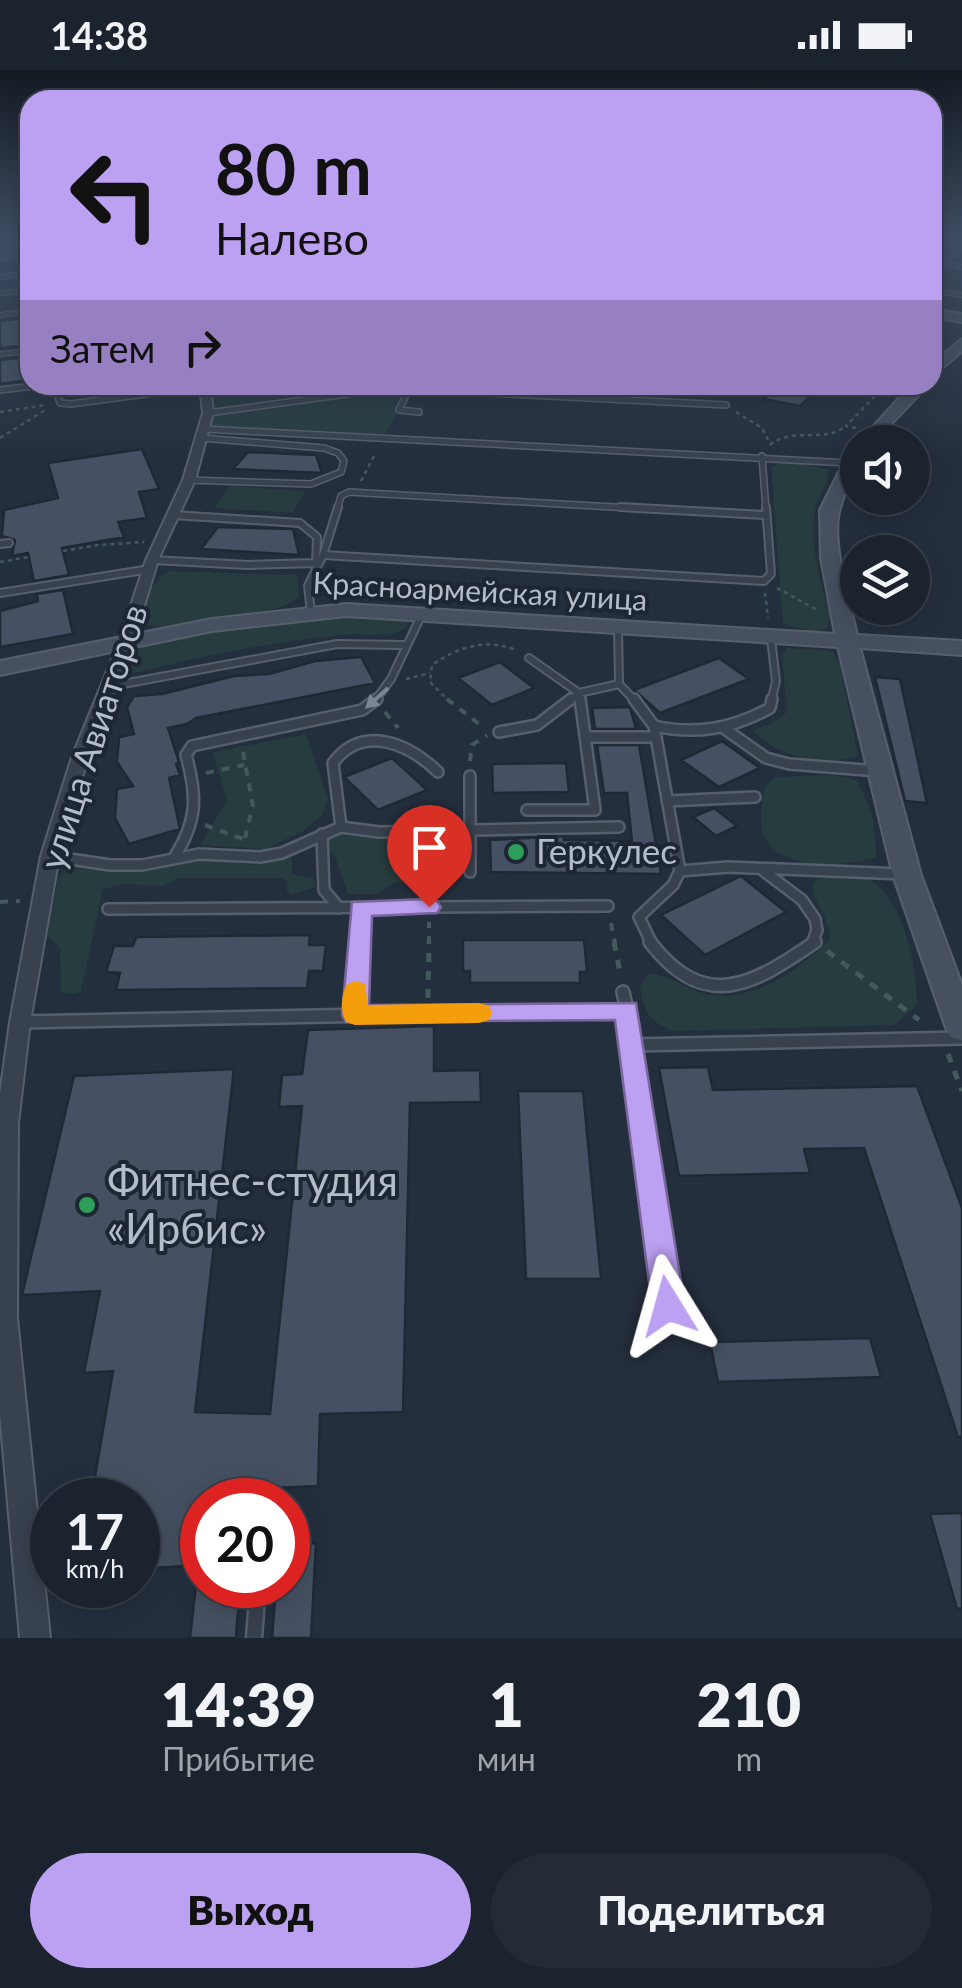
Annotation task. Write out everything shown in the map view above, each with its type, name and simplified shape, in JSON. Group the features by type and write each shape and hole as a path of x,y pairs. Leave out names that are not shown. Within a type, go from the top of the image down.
{"street":[{"path":"942,362 962,343"},
{"name":"улица Авиаторов","path":"35,1638 4,1318 7,1123 20,1022 50,856 80,757 126,642 151,564 188,480 205,427 205,395"},
{"path":"881,425 910,395"},
{"path":"840,487 830,510 830,558 907,874 952,1032"},
{"name":"Красноармейская улица","path":"0,668 212,625 311,612 422,614 962,648"}],"lane":[{"path":"58,395 60,402 123,395"},
{"path":"205,427 337,395"},
{"path":"404,395 399,410 420,412"},
{"path":"528,395 726,405"},
{"path":"627,395 628,400"},
{"path":"205,427 840,458"},
{"path":"188,480 311,484 341,472 344,461 338,453 324,448 205,427"},
{"path":"323,555 764,581 770,574 762,456"},
{"path":"311,612 308,586 323,555 341,496 349,492 765,514"},
{"path":"174,515 300,523 316,536 316,564"},
{"path":"0,593 151,564 316,564"},
{"path":"175,856 196,823 199,809 186,755 192,746 362,710 377,702 391,682 403,645 422,614"},
{"path":"618,628 619,684 650,716 680,871 667,894 648,903 640,917 646,941 678,972 716,990 753,982 815,942 819,931 812,910 761,869"},
{"path":"586,737 724,729 770,708 776,681 771,636"},
{"path":"107,687 338,644 403,645"},
{"path":"527,810 595,810 579,694 529,658"},
{"path":"498,732 537,725 579,694 619,684"},
{"path":"724,729 766,758 789,764 881,771"},
{"path":"342,827 332,764 339,753 384,739 413,748 438,772"},
{"path":"470,776 470,872"},
{"path":"667,801 755,798"},
{"path":"50,856 110,865 142,864 175,856 282,853 342,827 379,832 619,827"},
{"path":"322,834 324,890 339,908"},
{"path":"680,871 761,869 907,874"},
{"path":"108,909 608,906"},
{"path":"355,1015 361,908"},
{"path":"623,992 668,1306"},
{"path":"20,1022 626,1010"},
{"path":"632,1045 952,1032 962,1038"},
{"path":"254,1638 256,1608"}],"path":[{"path":"0,412 60,402"},
{"path":"0,438 10,428 60,402"},
{"path":"726,405 760,425 769,435 770,445"},
{"path":"762,456 770,445 790,433 835,434 840,430"},
{"path":"349,492 360,484 384,436"},
{"path":"0,562 162,538"},
{"path":"764,581 816,609"},
{"path":"764,581 771,636"},
{"path":"498,732 479,727 436,692 430,682 432,666 441,658 491,642 505,644 529,658"},
{"path":"391,682 430,673"},
{"path":"377,702 413,748"},
{"path":"470,776 472,744 481,736 498,732"},
{"path":"239,856 253,806 240,752 254,750"},
{"path":"192,776 244,765"},
{"path":"196,823 245,840"},
{"path":"608,906 623,992"},
{"path":"428,1014 429,907"},
{"path":"815,942 952,1032"}],"green space":[{"path":"205,395 406,395 384,436 205,429"},
{"path":"788,461 829,470 816,506 813,534 830,615 827,627 817,634 783,623 771,467"},
{"path":"229,486 305,491 293,513 214,508"},
{"path":"169,571 297,575 299,597 256,613 163,627 146,625 144,609 148,594"},
{"path":"359,616 404,620 408,626 385,634 340,635 262,646 134,673 120,669 126,658 142,647 189,636 251,624"},
{"path":"787,648 832,651 840,664 858,756 830,761 801,758 775,747 752,730 771,724 787,712 782,655"},
{"path":"306,734 328,799 322,815 303,831 265,849 200,845 227,801 213,752"},
{"path":"833,775 856,780 866,798 876,857 819,864 777,852 762,831 764,788 775,777"},
{"path":"340,833 453,835 458,842 455,878 394,883 377,894 348,894 335,856 325,843"},
{"path":"292,854 292,874 314,879 316,887 291,895 283,878 179,878 163,886 125,884 103,889 81,991 61,992 60,948 47,934 58,878 67,868 135,872 200,859 257,865"},
{"path":"864,877 889,899 911,952 917,1005 894,1025 673,1031 649,1014 640,986 648,974 664,976 716,996 753,991 787,974 830,939 812,886 818,878"}],"building":[{"path":"20,318 20,346 0,348 0,321"},
{"path":"20,358 20,381 0,384 0,360"},
{"path":"769,395 812,395 800,406 764,399"},
{"path":"142,449 159,489 139,492 147,518 118,522 124,537 62,548 69,575 34,581 28,553 12,556 15,540 2,536 4,510 58,498 48,463"},
{"path":"248,452 316,455 322,473 233,469"},
{"path":"218,527 293,529 299,555 201,549"},
{"path":"63,590 73,634 0,647 0,611 38,601 37,594"},
{"path":"361,657 375,683 196,718 168,728 179,762 176,764 180,775 169,778 180,829 129,844 115,818 117,789 133,786 117,762 119,737 134,734 127,707 134,696 162,694 234,676 269,674 315,661"},
{"path":"719,658 749,679 660,713 634,690"},
{"path":"500,662 534,688 492,705 458,678"},
{"path":"875,677 900,679 927,803 905,801"},
{"path":"630,707 636,729 595,729 592,708"},
{"path":"722,741 760,768 719,787 681,760"},
{"path":"597,745 639,745 661,874 491,872 490,840 564,836 564,840 632,841 627,793 604,793"},
{"path":"392,758 427,790 378,810 344,777"},
{"path":"566,763 569,792 493,793 492,764"},
{"path":"714,808 737,826 716,836 693,817"},
{"path":"741,876 786,912 705,955 661,915"},
{"path":"310,935 309,945 326,945 323,971 309,971 307,988 116,990 120,973 106,972 114,946 133,946 136,937"},
{"path":"463,940 584,940 587,972 580,972 580,983 470,983 470,971 463,971"},
{"path":"434,1026 434,1071 480,1070 481,1102 410,1103 403,1412 320,1414 318,1486 310,1486 310,1478 180,1478 180,1566 160,1568 160,1478 95,1478 113,1371 84,1373 100,1291 22,1295 74,1076 234,1069 195,1412 270,1414 302,1106 279,1107 282,1075 302,1074 308,1030"},
{"path":"708,1067 713,1090 917,1086 962,1208 962,1437 958,1437 864,1148 804,1149 810,1173 679,1176 659,1068"},
{"path":"518,1091 583,1091 601,1279 526,1279"},
{"path":"870,1338 881,1377 718,1382 710,1342"},
{"path":"962,1513 962,1608 957,1609 930,1514"},
{"path":"310,1543 316,1543 311,1638 272,1638 274,1608 310,1608"},
{"path":"193,1608 238,1608 236,1638 190,1638"}],"slow traffic":[{"path":"356,991 355,1015 479,1013"}],"place":[{"name":"Геркулес","path":"516,852"},
{"name":"Фитнес-студия «Ирбис»","path":"87,1205"}],"route":[{"path":"429,907 361,908 355,1015 626,1010 668,1306"}]}
